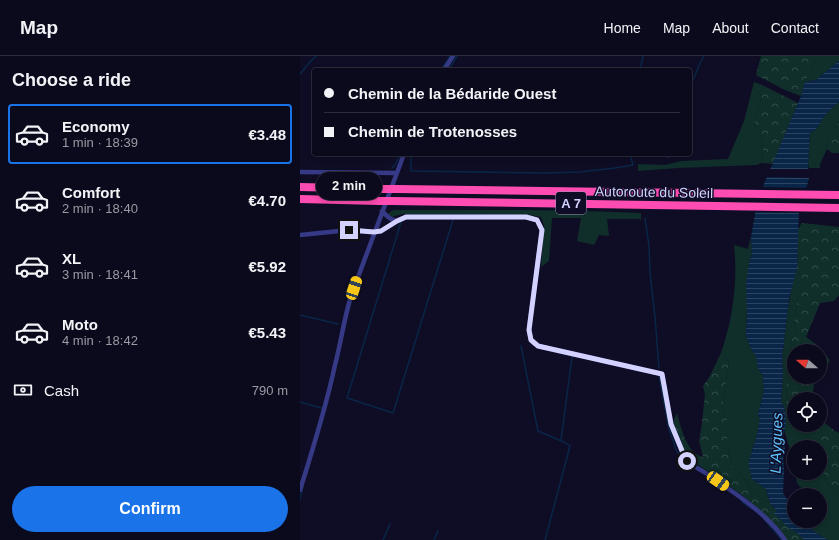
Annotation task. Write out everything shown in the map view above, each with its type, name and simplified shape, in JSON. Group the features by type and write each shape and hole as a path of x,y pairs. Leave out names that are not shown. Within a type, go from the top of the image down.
{"highway":[{"name":"Autoroute du Soleil","path":"300,187 839,195"},
{"name":"Autoroute du Soleil","path":"300,199 839,208"}],"street":[{"path":"445,68 453,56"},
{"path":"300,490 314,446 335,367 347,309 356,280 403,156"},
{"path":"300,172 396,176"},
{"path":"382,211 387,217 397,221"},
{"path":"300,235 349,230 374,232 381,231 406,217 526,217 537,220 542,230 529,330 531,340 538,346 662,374 671,424 687,461 706,472 742,498 765,518 784,540"}],"green space":[{"path":"761,56 817,56 805,82 801,96 785,90 756,75"},
{"path":"817,56 839,56 839,61 816,80 805,82"},
{"path":"754,82 760,84 757,92 762,95 754,125 761,130 763,151 761,163 757,165 638,171 638,164 665,165 681,161 728,159 744,121"},
{"path":"760,84 798,103 773,164 761,163 763,151 761,130 754,125 762,95 757,92"},
{"path":"839,102 839,122 829,136 827,149 820,164 820,168 809,168 810,133 817,128 827,113"},
{"path":"839,122 839,153 832,153 827,149 829,136"},
{"path":"393,210 548,210 641,213 641,221 640,219 607,219 609,236 599,235 594,245 577,241 581,218 552,218 549,261 541,267 544,226 541,217 530,215 402,214 392,217 388,214"},
{"path":"802,223 839,227 839,295 834,301 820,303 806,337 816,344 790,344 796,330 794,318 799,295 799,276 797,268 798,229"},
{"path":"751,237 752,254 749,263 746,335 751,349 756,356 758,368 763,376 764,391 758,414 760,419 757,435 749,461 749,466 752,479 766,489 770,501 765,502 750,488 742,476 732,466 729,454 727,419 723,411 729,362 721,353 729,327 734,300 734,245 748,249"},
{"path":"797,268 799,276 799,295 794,318 796,330 790,344 787,344 787,432 803,432 809,440 787,440 785,433 785,411 781,401 783,375 782,358 793,280"},
{"path":"721,353 729,362 723,411 727,419 729,454 732,466 742,476 750,488 765,502 770,501 780,519 786,523 787,528 790,528 799,533 804,540 787,540 753,504 687,457 673,422 677,413 688,445 697,455 703,457 699,441 705,394 703,386 710,376"},
{"path":"827,357 830,360 827,366"},
{"path":"787,384 814,384 813,392 787,392 787,410 786,408"},
{"path":"827,425 839,433 839,497 826,480 827,480 827,440 810,440 803,432 827,432"},
{"path":"797,480 826,480 839,497 839,540 828,540 811,528 827,528 827,488 802,488 797,483"}],"water":[{"name":"L'Aygues","path":"839,61 839,102 827,113 817,128 810,133 808,164 809,179 799,211 797,268 789,299 782,358 783,374 781,400 785,411 786,424 783,439 785,448 783,453 783,493 787,499 787,526 775,515 774,513 776,510 770,503 766,489 752,479 749,466 749,461 757,435 760,419 758,414 764,391 763,376 758,368 756,356 751,349 746,335 746,285 749,263 752,254 751,237 755,214 764,184 801,96 805,82 816,80"},
{"path":"789,528 811,528 828,540 804,540"}],"pier":[{"path":"769,169 810,169 811,178 765,177"},
{"path":"762,187 809,188 801,213 753,212"}],"waterway":[{"path":"300,74 316,56"},
{"path":"442,68 450,56"},
{"path":"450,68 457,56"},
{"path":"640,68 643,56"},
{"path":"692,83 704,56"},
{"path":"392,168 399,156"},
{"path":"411,156 411,171 543,173 580,172 633,165 631,156"},
{"path":"645,218 649,246 650,273 659,368"},
{"path":"401,222 347,398 393,413 453,220"},
{"path":"300,315 338,324"},
{"path":"521,346 538,431 570,446 545,540"},
{"path":"561,440 572,357"},
{"path":"659,375 669,429 677,452 684,460"},
{"path":"300,402 321,408"},
{"path":"300,499 303,487"},
{"path":"742,502 752,509"},
{"path":"764,519 782,540"},
{"path":"383,540 390,524"},
{"path":"434,540 438,531"}],"route":[{"path":"349,230 374,232 381,231 406,217 526,217 537,220 542,230 529,330 531,340 538,346 662,374 671,424 687,461"}]}
